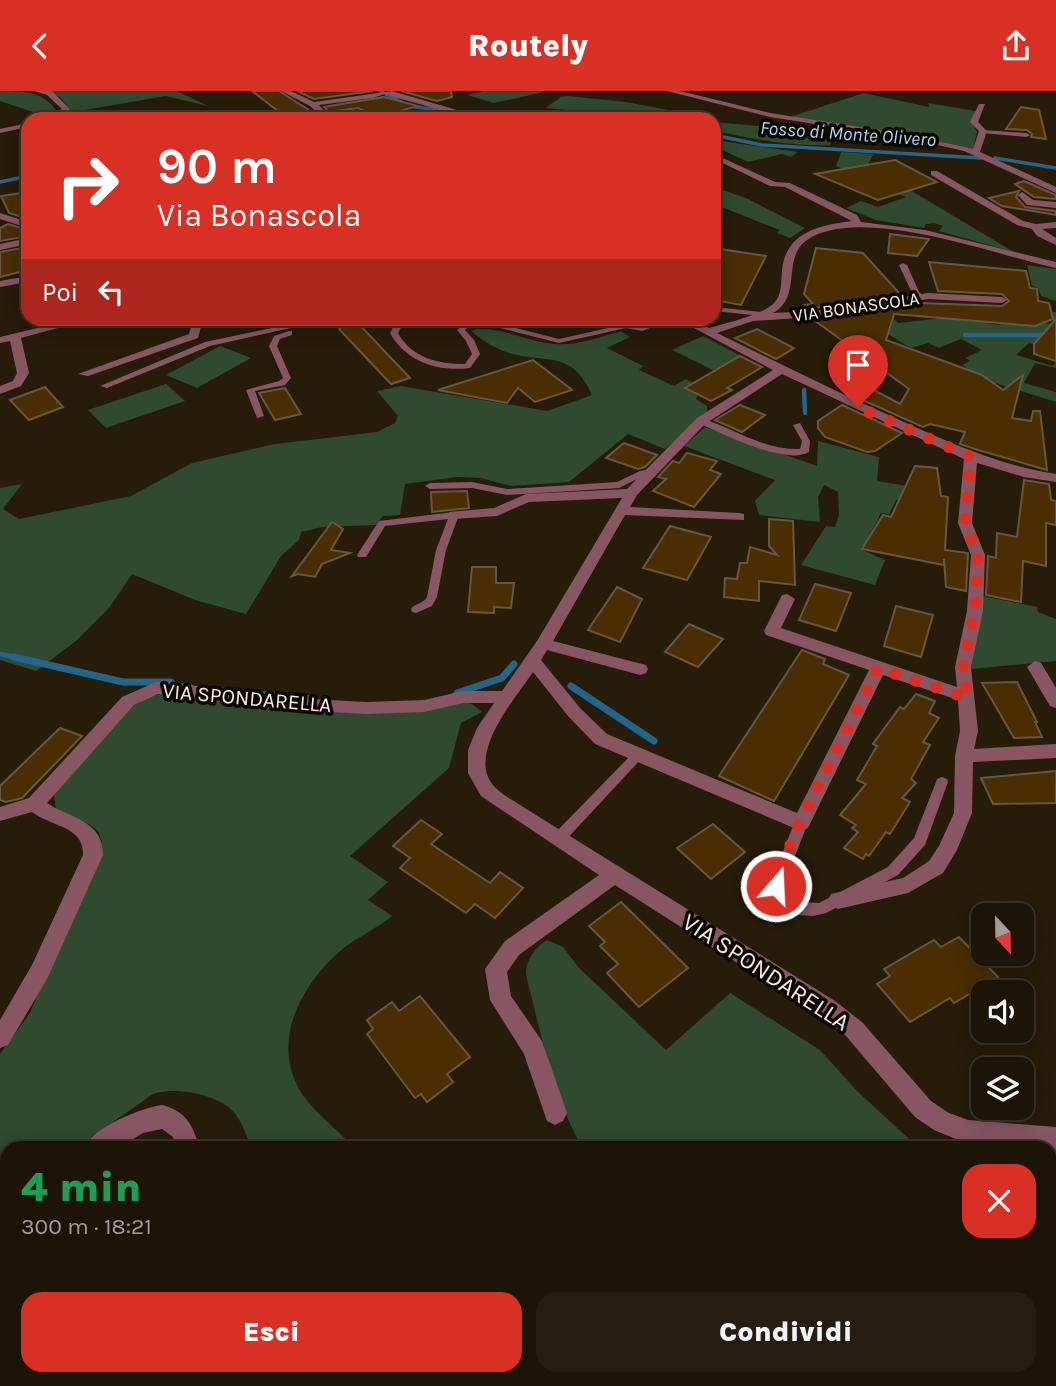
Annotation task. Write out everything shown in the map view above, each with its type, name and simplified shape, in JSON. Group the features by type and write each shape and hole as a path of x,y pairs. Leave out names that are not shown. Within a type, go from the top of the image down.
{"street":[{"path":"38,91 48,93 66,109 65,112"},
{"path":"285,91 313,104 321,112"},
{"path":"313,104 373,96 382,91 394,92 450,112"},
{"path":"671,91 770,115 911,137 976,153 1056,190"},
{"path":"976,153 983,131 974,122 982,106"},
{"path":"550,112 570,112"},
{"path":"0,131 21,126"},
{"path":"721,159 773,184 787,185 854,217 859,226"},
{"path":"934,173 1020,223 1036,227 1056,225"},
{"path":"1023,195 1030,203 1056,205"},
{"path":"4,217 21,212"},
{"path":"4,217 21,223"},
{"path":"757,316 780,303 785,295 791,251 804,237 829,227 859,226 915,231 1056,265"},
{"path":"1036,227 1040,234 1056,242"},
{"path":"0,247 21,242"},
{"path":"0,284 21,280"},
{"name":"VIA BONASCOLA","path":"712,331 757,316 814,314 920,297 945,295 1002,300"},
{"path":"0,340 58,326"},
{"path":"84,374 194,336 196,326"},
{"path":"700,326 780,370 971,457 1024,473 1056,478"},
{"path":"0,390 17,383 23,373 15,337"},
{"name":"VIA SPONDARELLA","path":"780,370 701,421 631,493 543,644 486,728 477,750 477,773 487,791 558,839 782,979 854,1028 906,1092 923,1109 942,1122 968,1132 1056,1139"},
{"path":"838,900 908,885 936,867 947,850 963,813 964,756 969,731 963,667 975,611 978,555 965,523 971,457"},
{"path":"454,515 505,510 518,500 526,498 631,493"},
{"path":"621,512 739,517"},
{"path":"787,599 772,631 967,698"},
{"path":"543,644 640,669"},
{"path":"531,659 574,712 601,739 801,823 878,668"},
{"path":"1035,667 1056,702"},
{"name":"VIA SPONDARELLA","path":"36,804 128,701 156,688 175,688 253,702 366,708 424,706 463,697 507,697"},
{"path":"964,756 1056,751"},
{"path":"0,814 36,804 46,815 92,835 95,845 42,969 16,1017 0,1038"},
{"path":"555,1112 534,1049 501,1000 496,969 512,948 614,874"},
{"path":"107,1141 135,1124 156,1117 168,1117 183,1129 186,1141"}],"lane":[{"path":"983,131 1027,135"},
{"path":"903,265 920,297"},
{"path":"721,310 757,316"},
{"path":"104,386 208,344 291,326"},
{"path":"260,416 250,390 282,383 288,378 273,346 277,338 317,326"},
{"path":"398,326 394,334 408,353 440,364 467,366 476,354 475,348 461,330 465,326"},
{"path":"500,326 559,341 626,326 642,329 650,326"},
{"path":"701,421 775,448 797,453 804,451 806,441 797,425"},
{"path":"430,486 472,485 507,492 619,485 650,472"},
{"path":"362,555 382,523 454,515 442,550 432,597 428,604 416,609"},
{"path":"558,839 638,755"},
{"path":"801,823 779,878 778,894 791,908 821,909 893,871 920,841 942,782"}],"green space":[{"path":"0,91 26,92 47,100 57,112 33,112 0,101"},
{"path":"46,91 177,91 208,106 166,96 73,112 60,97"},
{"path":"483,91 544,92 494,103 467,95"},
{"path":"864,93 929,107 928,103 975,111 973,124 977,132 973,150 927,138 790,117"},
{"path":"561,97 626,102 679,112 593,112 545,108"},
{"path":"721,123 814,131 831,142 830,145 816,145 721,132"},
{"path":"721,141 798,152 791,157 782,154 748,162 721,149"},
{"path":"841,152 873,154 868,165 1014,252 939,231 943,226 934,223 926,224 924,228 876,220 846,208 861,201 878,207 906,197 836,166"},
{"path":"721,189 746,198 805,228 790,238 777,233 780,230 721,207"},
{"path":"1027,265 1056,269 1056,301 1041,296 1038,288 1032,286"},
{"path":"1038,311 1056,312 1056,336 1046,347 1029,343 1016,355 1053,366 1056,360 1056,368 1035,363 1024,383 1056,392 1056,402 983,379 962,365 970,361 965,358 982,350 961,339 939,348 928,343 911,348 866,321 893,318 898,323 943,318 984,318 985,323 1000,325 1001,319 1054,324 1052,317"},
{"path":"495,330 556,344 584,341 621,331 630,337 607,348 643,366 639,370 674,386 686,379 700,387 696,399 707,406 707,414 665,449 628,434 569,482 511,486 481,478 457,477 405,484 400,515 383,516 376,525 322,527 301,532 299,540 281,556 246,614 195,600 132,574 109,608 76,641 36,671 0,660 0,488 22,484 3,509 19,519 131,496 192,463 275,444 377,432 395,423 398,416 377,391 401,386 547,411 592,395 584,380 567,364 504,351 471,331"},
{"path":"703,336 743,357 713,370 672,350"},
{"path":"220,346 251,358 197,388 166,375"},
{"path":"166,384 185,401 106,428 88,410"},
{"path":"705,427 817,466 818,441 879,457 877,481 914,487 904,501 896,500 889,514 881,513 862,550 885,560 875,585 801,565 826,526 835,527 839,515 838,492 824,485 818,497 820,522 759,515 755,501 775,480 684,446"},
{"path":"982,596 1037,607 1038,612 1056,619 1056,661 971,669"},
{"path":"166,693 255,706 462,702 472,704 482,712 461,723 449,768 350,856 388,882 368,900 392,916 345,947 326,965 304,995 290,1030 290,1067 301,1093 348,1141 249,1141 238,1118 222,1103 199,1094 174,1091 153,1094 86,1141 0,1141 0,1054 30,1013 69,916 98,861 102,842 98,831 89,824 61,814 56,809 54,796 105,731 119,717 149,697"},
{"path":"547,940 563,947 579,968 666,1050 730,993 820,1050 857,1091 911,1141 578,1141 555,1086 526,975 527,965"}],"building":[{"path":"252,91 279,91 312,112 279,112"},
{"path":"297,91 373,91 314,99"},
{"path":"401,91 451,91 452,97 437,101"},
{"path":"384,97 418,106 396,112 367,112 358,108 329,112 324,107"},
{"path":"1021,107 1039,110 1046,139 1031,137 1032,134 1027,130 1006,129"},
{"path":"895,160 937,182 878,200 815,174"},
{"path":"1024,181 1056,195 1056,199 1034,197 1015,184"},
{"path":"1019,191 1016,197 1025,207 1056,211 1056,215 1002,206 989,198"},
{"path":"21,193 21,217 9,213 1,196"},
{"path":"8,224 21,228 21,237 0,241 0,228"},
{"path":"890,234 929,239 917,256 888,253"},
{"path":"21,248 21,272 0,277 0,252"},
{"path":"816,248 863,253 901,295 809,309 805,305 813,304 804,294"},
{"path":"721,249 766,256 741,305 721,301"},
{"path":"929,262 1026,271 1030,288 1037,289 1038,301 1049,303 1053,319 1035,326 894,314 886,340 982,375 1003,390 1023,375 1012,418 1031,421 1033,411 1040,411 1047,470 960,444 965,432 930,424 923,427 854,396 868,387 900,404 909,389 814,320 920,303 1002,306 1009,301 1002,294 938,291"},
{"path":"1056,319 1056,361 1034,354 1034,344"},
{"path":"343,326 361,326 410,378 391,384 339,329"},
{"path":"757,329 794,348 776,359 735,338"},
{"path":"740,356 762,367 727,388 732,390 711,401 685,388"},
{"path":"533,360 572,390 535,402 518,388 507,403 438,390"},
{"path":"45,387 63,407 29,420 10,400"},
{"path":"285,388 301,414 275,420 259,393"},
{"path":"740,405 765,415 742,432 715,420"},
{"path":"842,405 902,433 875,451 867,452 825,437 818,428 818,421"},
{"path":"624,443 657,455 645,467 638,469 606,458"},
{"path":"687,453 717,461 710,470 721,474 694,507 653,491 666,479 658,477 673,461 679,463"},
{"path":"915,466 937,468 941,496 948,497 945,550 968,553 966,591 946,587 944,559 944,565 862,549 883,515 891,517"},
{"path":"1024,480 1049,484 1051,500 1056,501 1056,525 1046,523 1046,566 1023,561 1021,602 986,595 988,556 996,558 997,533 1017,537"},
{"path":"467,491 469,508 432,512 431,492"},
{"path":"769,519 793,521 795,585 759,581 759,601 724,597 725,578 737,579 740,563 747,563 750,547 777,555 769,546"},
{"path":"332,522 343,529 331,550 350,553 322,564 315,577 298,574 292,576"},
{"path":"670,526 711,537 687,580 643,568"},
{"path":"472,567 496,567 496,583 514,583 511,608 494,607 494,613 468,612"},
{"path":"815,584 851,593 836,631 799,620"},
{"path":"617,587 642,599 620,642 588,630"},
{"path":"896,606 933,615 921,657 884,646"},
{"path":"689,624 723,639 698,667 665,652"},
{"path":"802,650 825,659 823,664 849,675 774,801 719,776"},
{"path":"1017,682 1042,737 1014,738 982,683"},
{"path":"916,694 935,701 929,713 939,718 923,742 930,745 911,779 916,783 902,798 910,802 890,834 886,832 869,856 866,854 863,859 844,848 858,832 852,828 856,825 840,815 866,784 857,780 877,746 873,744 900,707 904,709"},
{"path":"60,728 82,736 22,798 6,802 0,800 0,786"},
{"path":"1056,771 1056,803 993,804 981,778"},
{"path":"421,820 442,834 431,844 490,883 500,872 523,888 495,918 475,904 466,913 400,868 410,858 393,846"},
{"path":"713,824 745,852 711,879 677,848"},
{"path":"621,902 688,968 639,1007 607,973 618,964 600,946 605,942 589,926"},
{"path":"959,937 971,949 971,966 987,966 998,977 993,980 971,980 971,993 954,1003 950,998 910,1022 877,984 890,976 884,969 934,940 941,947"},
{"path":"420,996 470,1057 447,1074 453,1082 427,1102 421,1094 415,1098 367,1034 373,1029 367,1020 392,1002 399,1011"}],"waterway":[{"path":"380,91 409,106 453,112"},
{"name":"Fosso di Monte Olivero","path":"721,136 762,145 981,158"},
{"name":"Fosso di Monte Olivero","path":"995,158 1056,168"},
{"path":"0,182 21,178"},
{"path":"965,335 1056,335"},
{"path":"804,390 805,413"},
{"path":"0,654 22,659"},
{"path":"14,657 123,682 171,682"},
{"path":"457,693 502,678 514,664"},
{"path":"571,686 654,741"},
{"path":"221,691 313,699"}],"route":[{"path":"776,886 795,832 878,668 967,698 963,667 975,611 978,555 964,517 971,457 858,407"}]}
